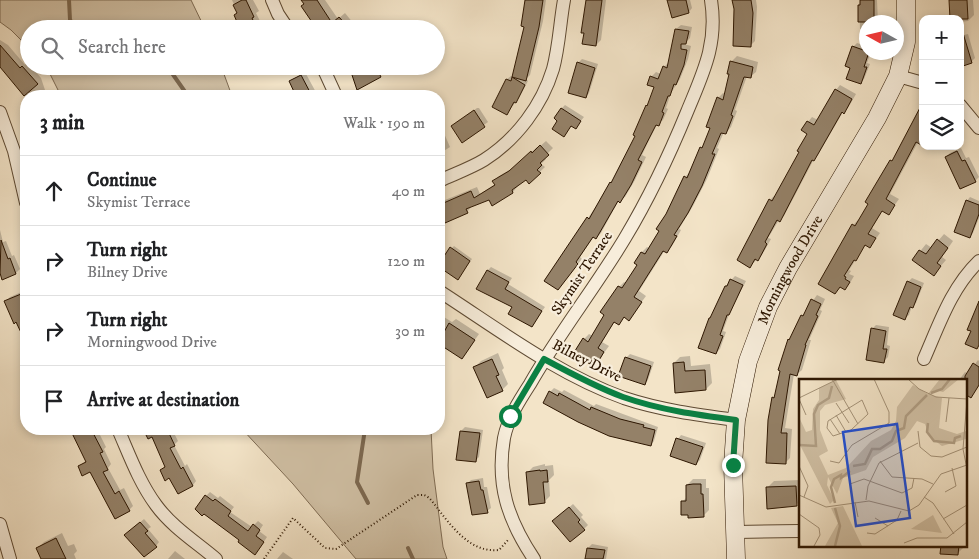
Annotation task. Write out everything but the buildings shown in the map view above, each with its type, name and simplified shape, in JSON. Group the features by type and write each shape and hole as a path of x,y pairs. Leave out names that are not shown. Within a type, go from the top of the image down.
{"street":[{"path":"272,0 282,20"},
{"path":"445,177 484,160 507,142 530,117 546,89 553,67 564,0"},
{"name":"Skymist Terrace","path":"534,559 519,536 503,489 501,467 504,436 510,416 544,359 625,238 664,168 706,65 713,40 711,0"},
{"name":"Morningwood Drive","path":"736,559 733,465 736,420 748,361 768,307 788,268 877,118 898,76 906,42 906,0"},
{"path":"326,75 333,90"},
{"path":"898,76 919,82"},
{"path":"964,110 979,128"},
{"path":"0,112 14,151 20,176"},
{"path":"924,360 947,306 959,284 979,261"},
{"name":"Bilney Drive","path":"445,296 544,359 591,384 624,398 678,412 736,420"},
{"path":"121,435 143,484 156,505 174,525 216,559"},
{"path":"0,527 10,559"},
{"path":"736,532 799,531"}],"path":[{"path":"264,559 293,518 325,548 336,549 416,495 424,495 432,501 457,533 479,548 498,550 504,545 509,538 512,519"}],"shaded area":[{"path":"0,0 191,0 201,20 20,20 20,39 0,22"},
{"path":"50,75 224,75 230,90 58,90"},
{"path":"248,435 431,435 433,469 443,547 447,559 356,559 293,484"}],"waterway":[{"path":"69,0 70,20"},
{"path":"173,75 184,90"},
{"path":"364,435 357,482 368,503"},
{"path":"408,548 413,559"}],"route":[{"path":"510,416 544,359 591,384 624,398 678,412 736,420 733,465"}]}
